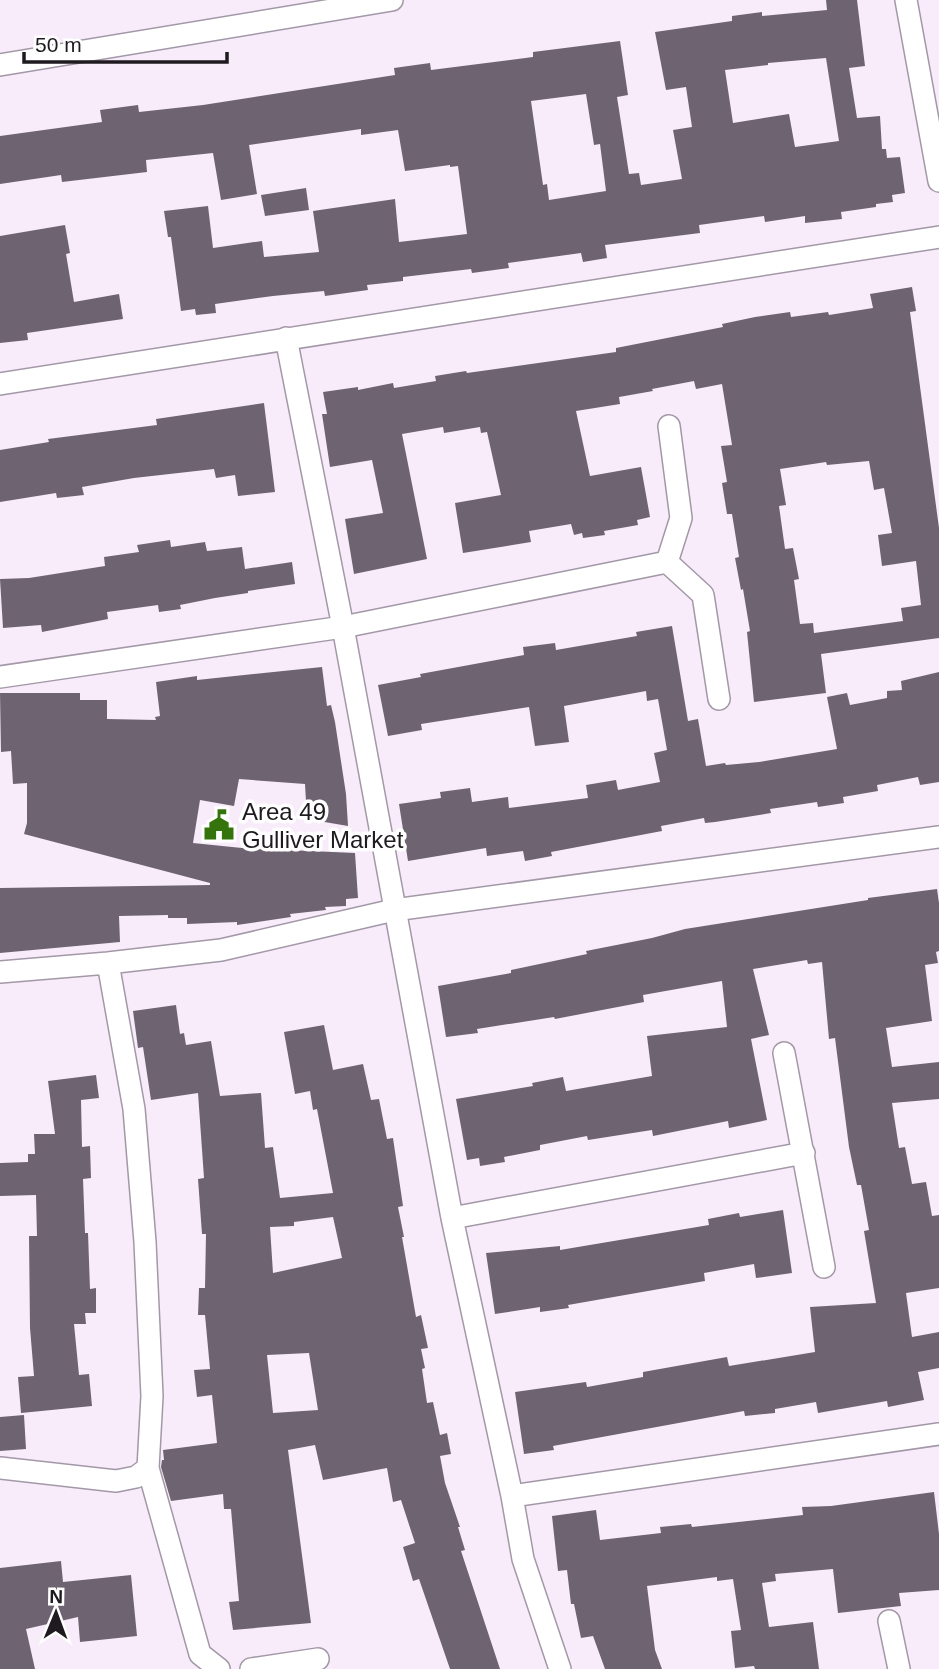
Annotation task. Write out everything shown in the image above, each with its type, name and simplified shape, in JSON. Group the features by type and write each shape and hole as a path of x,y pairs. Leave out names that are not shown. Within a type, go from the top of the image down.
{"street":[{"path":"0,65 392,0"},
{"path":"906,0 939,181"},
{"path":"0,384 939,237"},
{"path":"286,338 343,627 452,1218 523,1559 560,1669"},
{"path":"667,562 681,518 669,426"},
{"path":"0,677 343,627 667,562"},
{"path":"667,562 704,595 719,699"},
{"path":"0,972 221,950 394,910 939,837"},
{"path":"108,963 134,1109 145,1242 152,1396 148,1468 200,1654 219,1669"},
{"path":"784,1053 824,1267"},
{"path":"452,1218 804,1153"},
{"path":"512,1496 939,1434"},
{"path":"0,1468 116,1482 136,1477 148,1468"},
{"path":"889,1621 899,1669"},
{"path":"251,1669 318,1659"}],"building":[{"path":"826,0 857,0 865,66 849,68 857,118 880,116 882,149 886,149 887,158 900,157 905,193 892,195 893,202 841,212 842,219 805,223 805,216 765,222 764,216 699,225 700,233 605,245 607,258 583,262 581,253 508,263 509,268 472,273 471,269 403,277 403,281 367,285 368,290 325,296 324,291 215,304 216,313 196,315 195,309 181,311 171,237 168,237 164,211 208,206 213,248 262,241 264,257 319,252 313,211 395,199 399,242 467,234 458,166 405,171 398,130 361,135 361,129 249,145 257,194 221,200 213,153 146,160 147,172 62,182 61,175 0,184 0,136 102,122 100,110 138,105 139,112 203,105 395,75 394,68 430,63 431,70 533,57 533,52 620,41 628,95 617,97 629,174 639,173 641,185 682,179 673,130 692,127 686,87 666,90 655,32 732,21 732,16 762,12 762,16 827,10","holes":["826,58 839,141 795,147 789,114 733,123 725,70","586,94 594,145 600,144 606,191 549,200 547,184 543,185 531,101"]},
{"path":"306,188 309,210 265,216 261,195"},
{"path":"65,225 70,253 66,254 74,302 119,294 123,319 27,333 28,340 0,343 0,236"},
{"path":"912,287 916,311 910,312 939,528 939,638 821,654 826,693 754,702 747,632 750,631 735,558 739,557 732,514 727,514 722,483 727,482 721,446 732,445 722,384 696,389 694,381 619,397 620,404 576,411 590,476 641,467 650,517 637,520 638,525 604,531 605,535 583,538 582,533 574,535 571,524 529,531 531,542 463,553 455,503 501,495 487,432 481,433 480,427 444,433 443,427 402,434 427,559 354,574 345,519 383,513 372,460 330,467 322,414 327,414 323,392 358,387 358,390 393,383 394,388 436,381 435,376 616,352 616,348 723,327 722,324 755,317 790,312 791,317 828,312 829,315 873,308 870,294","holes":["869,461 874,490 884,488 892,533 878,535 882,566 916,561 921,605 901,608 903,621 814,633 813,623 800,624 794,580 799,579 793,548 785,549 779,506 786,505 780,469 826,462 827,465"]},
{"path":"264,403 275,492 238,496 235,475 216,478 214,469 82,487 84,495 57,498 56,493 0,502 0,450 49,442 48,439 157,425 156,419"},
{"path":"170,540 171,547 205,542 207,551 242,547 245,569 292,562 295,584 180,605 181,609 159,612 158,605 107,612 108,619 42,632 41,625 3,628 0,579 29,578 105,566 104,557 139,552 137,545"},
{"path":"672,626 688,721 698,719 706,766 759,762 837,749 827,697 847,693 850,705 887,698 887,691 902,690 901,681 939,672 939,782 920,785 918,777 877,785 878,791 843,797 844,803 818,807 817,802 770,809 771,813 715,822 705,823 704,818 661,826 662,831 551,852 552,856 525,861 523,851 487,856 486,848 408,861 399,804 441,798 440,792 470,788 472,802 508,797 509,808 588,798 586,785 616,780 618,790 660,782 654,753 667,750 658,699 647,701 646,691 564,706 569,742 535,746 529,707 421,724 422,730 388,736 378,685 421,677 420,674 524,655 523,647 555,643 556,650 637,636 636,632"},
{"path":"322,667 327,706 331,705 335,722 348,826 307,819 305,784 239,779 234,806 200,800 193,843 355,853 358,898 346,899 346,906 325,907 326,910 237,925 237,922 187,924 187,918 168,918 168,915 119,916 120,942 0,953 0,888 210,883 24,834 27,823 27,783 13,784 11,751 1,752 0,693 80,693 80,700 107,700 107,719 156,720 155,717 160,716 156,682 197,676 197,680"},
{"path":"937,889 938,963 925,965 932,1021 886,1028 892,1067 939,1062 939,1099 892,1103 899,1148 905,1147 912,1184 926,1182 932,1216 939,1215 939,1288 906,1293 912,1337 939,1332 939,1368 918,1372 924,1400 888,1407 887,1401 818,1413 816,1402 775,1409 775,1413 745,1416 744,1411 553,1446 554,1450 524,1454 515,1392 586,1382 587,1387 643,1377 643,1372 727,1357 729,1366 815,1352 810,1307 876,1303 864,1231 869,1230 861,1185 857,1185 849,1147 835,1038 829,1039 822,962 808,964 807,960 753,969 769,1035 751,1039 767,1120 729,1128 728,1121 653,1136 652,1130 588,1140 587,1136 540,1145 540,1150 504,1157 505,1162 480,1166 479,1158 467,1160 456,1099 533,1086 532,1083 563,1077 566,1091 652,1076 647,1036 727,1027 722,981 643,995 644,1002 555,1019 554,1017 477,1029 478,1033 446,1037 438,986 511,973 511,970 587,954 586,951 685,929"},
{"path":"176,1005 180,1034 184,1033 186,1045 211,1041 220,1096 261,1093 265,1148 273,1147 280,1198 333,1193 317,1109 313,1110 310,1091 295,1094 284,1032 324,1025 333,1070 363,1064 371,1100 379,1099 387,1139 393,1138 403,1206 398,1207 402,1237 416,1317 421,1315 428,1348 421,1349 427,1403 433,1402 440,1435 447,1433 451,1454 440,1456 445,1483 460,1527 465,1550 461,1551 500,1669 450,1669 419,1579 413,1581 403,1547 415,1543 401,1500 393,1502 387,1468 323,1480 315,1445 288,1450 311,1623 233,1630 229,1602 239,1601 231,1509 224,1509 223,1494 171,1501 161,1467 164,1460 163,1450 217,1443 212,1395 197,1397 194,1370 210,1369 205,1315 198,1315 199,1288 205,1288 206,1234 202,1234 198,1179 204,1178 198,1093 151,1100 143,1047 138,1048 133,1011","holes":["333,1217 342,1258 273,1273 270,1227 294,1226 294,1222","309,1353 318,1410 273,1413 267,1355"]},
{"path":"96,1075 99,1098 81,1100 82,1147 90,1146 91,1178 83,1179 90,1289 96,1288 96,1313 85,1313 86,1324 74,1324 79,1375 89,1374 92,1406 21,1413 18,1377 34,1376 30,1328 29,1236 37,1236 36,1195 0,1196 0,1163 28,1162 28,1154 35,1154 34,1134 55,1134 48,1081"},
{"path":"783,1210 792,1273 756,1278 754,1264 704,1273 705,1281 568,1305 569,1308 540,1312 540,1307 495,1314 486,1253 560,1246 560,1250 709,1225 708,1219 739,1213 740,1217"},
{"path":"24,1415 26,1449 0,1451 0,1417"},
{"path":"934,1492 939,1534 939,1590 899,1593 901,1606 838,1613 833,1569 775,1574 776,1581 762,1583 769,1627 813,1622 819,1669 755,1669 754,1666 735,1668 731,1631 741,1630 733,1579 717,1581 717,1577 647,1586 655,1650 662,1669 605,1669 593,1636 581,1638 574,1604 571,1604 567,1570 558,1571 552,1516 596,1510 600,1540 661,1533 660,1527 691,1524 692,1527 803,1515 802,1507 831,1506"},
{"path":"61,1561 63,1582 131,1575 137,1636 80,1642 78,1617 26,1629 35,1669 0,1669 0,1568"}],"place":[{"name":"Area 49 Gulliver Market","path":"219,825"}]}
